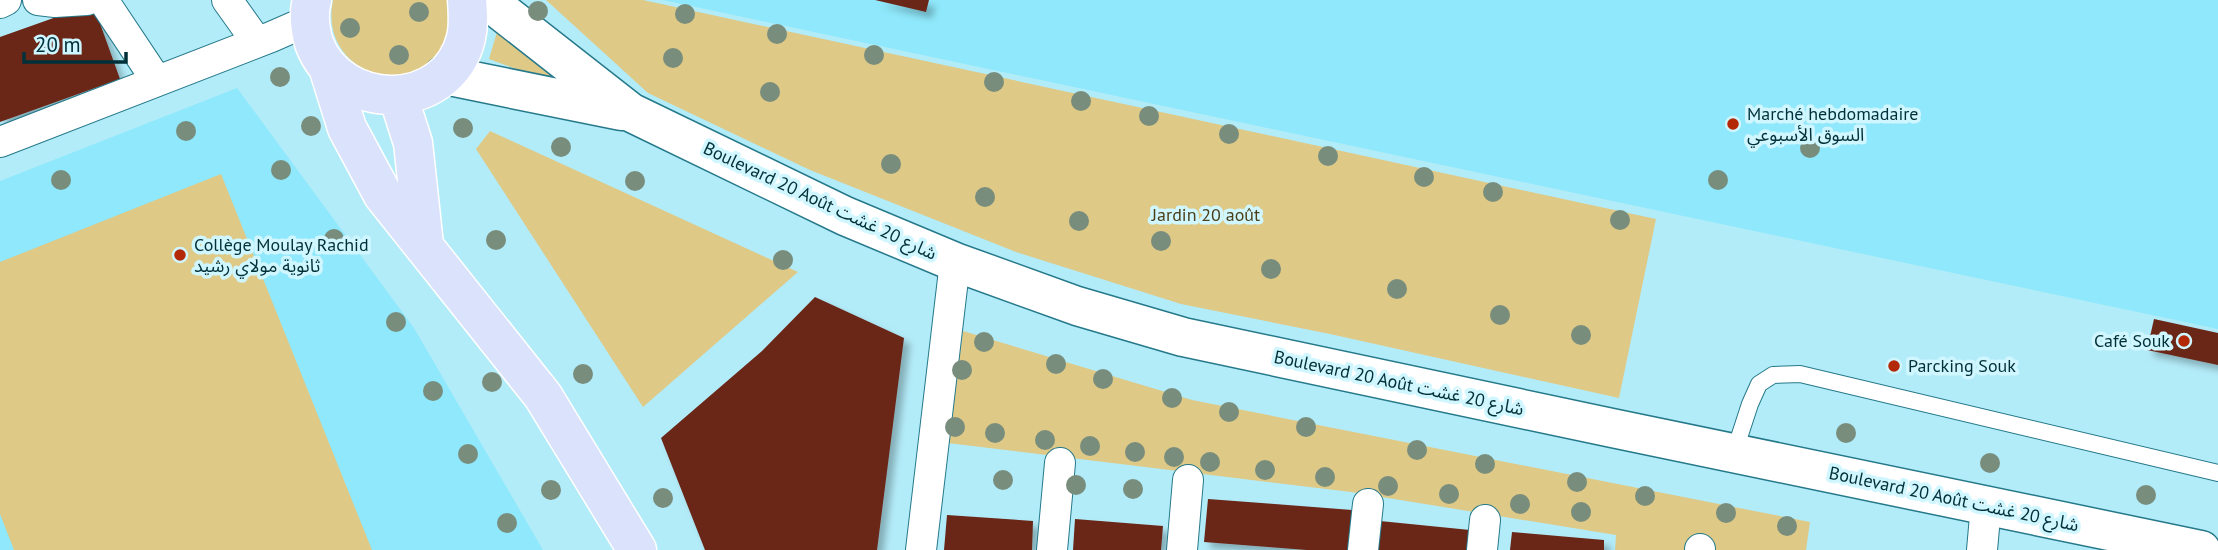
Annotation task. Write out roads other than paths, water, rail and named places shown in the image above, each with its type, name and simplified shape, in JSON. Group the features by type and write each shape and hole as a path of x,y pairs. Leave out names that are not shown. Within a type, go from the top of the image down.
{"main road":[{"path":"310,6 318,53 328,67 359,90 378,96 398,96 423,89 444,75 457,59 466,40 469,19 467,0"},
{"path":"486,0 630,112"},
{"path":"328,67 347,128 383,195 543,396 637,550"},
{"path":"444,75 630,112"},
{"path":"398,96 413,143 425,245"},
{"name":"Boulevard 20 Août شارع 20 غشت","path":"630,112 845,216 955,262 1077,306 1183,337 2180,548"}],"street":[{"path":"0,2 6,0"},
{"path":"38,0 87,0"},
{"path":"103,0 157,81"},
{"path":"227,0 257,42"},
{"path":"0,142 257,42 310,6"},
{"path":"921,550 955,262"},
{"path":"1052,550 1060,463"},
{"path":"1182,550 1188,480"},
{"path":"1363,550 1368,504"},
{"path":"1982,550 1986,505"},
{"path":"1482,550 1485,520"}],"lane":[{"path":"1734,453 1759,384 1773,375 1800,374 2218,473"}],"place":[{"name":"Marché hebdomadaire السوق الأسبوعي","path":"1733,124"},
{"name":"Collège Moulay Rachid ثانوية مولاي رشيد","path":"180,255"},
{"name":"Café Souk","path":"2184,341"},
{"name":"Parcking Souk","path":"1894,366"}],"park label":[{"name":"Jardin 20 août","path":"1206,215"}]}
